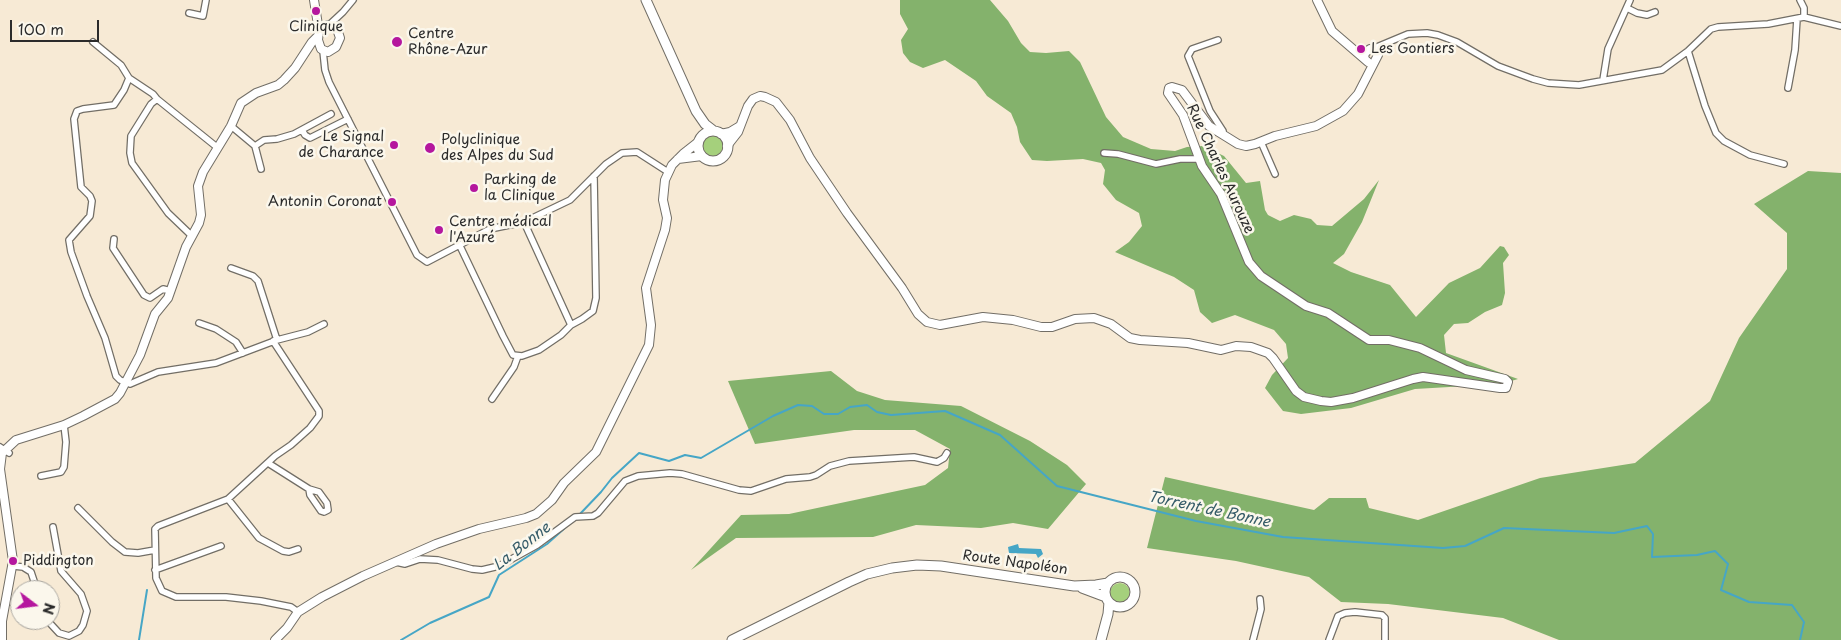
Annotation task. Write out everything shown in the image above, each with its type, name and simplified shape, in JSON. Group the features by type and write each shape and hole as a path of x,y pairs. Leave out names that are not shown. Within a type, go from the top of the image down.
{"main road":[{"path":"646,0 696,111 705,124 725,139 727,146 725,154 717,160 709,160 702,156 696,111"},
{"path":"699,141 706,133 717,133"},
{"name":"Route Napoléon","path":"732,640 873,572 917,564 1074,586 1096,586 1108,583"},
{"path":"1122,577 1133,585 1135,595 1130,603 1121,607 1103,637 1108,614 1106,588 1108,583 1114,578 1122,577"},
{"name":"Route Napoléon","path":"1074,586 1107,599"},
{"path":"1107,599 1112,605 1121,607"}],"street":[{"path":"189,13 203,16 206,0"},
{"path":"314,0 328,82 417,254 424,260 430,261 490,229 524,222 570,200 614,157 622,153 641,154 668,172"},
{"path":"2,640 2,621 12,566 11,543 0,461 5,450 16,440 64,425 115,399 140,355 155,314 164,304 171,291 184,252 200,215 198,186 200,179 231,126 237,109 244,100 256,93 278,85 284,80 319,33 343,12 353,0"},
{"path":"1317,0 1332,31 1349,46 1371,60"},
{"path":"1603,80 1608,49 1630,0"},
{"path":"1800,0 1804,8 1804,17"},
{"path":"1626,8 1647,15 1655,12"},
{"path":"316,11 328,25 336,27 339,31"},
{"path":"325,70 339,42 343,12"},
{"path":"1349,46 1368,49 1392,42 1408,34 1427,33 1457,42 1498,66 1533,79 1569,85 1593,83 1662,70 1688,51 1711,29 1732,25 1768,24 1804,17 1841,26"},
{"path":"1788,88 1795,50 1796,19"},
{"path":"1218,40 1192,49 1188,56 1210,111 1223,131 1222,135"},
{"path":"93,42 121,64 129,78 153,94 218,148"},
{"path":"1371,60 1392,42"},
{"path":"306,50 322,49 328,52 333,51"},
{"path":"1368,49 1366,52 1371,60"},
{"path":"1688,51 1705,106 1716,133 1724,141 1750,155 1784,164"},
{"name":"Rue Charles Aurouze","path":"727,146 743,123 748,106 756,97 772,99 780,106 810,158 902,288 918,314 927,322 940,325 975,318 997,318 1041,327 1060,325 1075,319 1094,318 1111,324 1130,338 1140,340 1188,343 1222,350 1236,346 1251,347 1268,353 1296,391 1304,397 1321,401 1331,402 1353,398 1413,379 1423,378 1506,388 1508,380 1466,370 1420,348 1389,340 1370,340 1328,314 1306,306 1261,276 1249,262 1221,194 1202,166 1183,114 1168,93 1170,88 1175,87 1182,90 1209,126 1238,144 1246,146 1291,131 1316,126 1343,111 1358,94 1366,78 1371,60"},
{"path":"129,78 124,90 114,104 83,109 75,114 74,119 81,187 90,196 92,201 90,216 69,240 71,252 105,338 116,376 125,383 134,383 158,372 216,362 275,340 308,332 324,324"},
{"path":"157,99 151,104 131,136 130,154 132,163 168,213 192,236"},
{"path":"255,146 264,140 277,139 294,134 331,114"},
{"path":"302,130 310,138 348,119"},
{"path":"717,133 730,132 743,123"},
{"path":"231,126 255,146 261,169"},
{"path":"275,640 288,628 298,612 357,579 436,544 479,529 536,514 552,500 564,483 596,452 649,345 651,325 646,288 665,230 667,218 663,189 668,172 678,159 699,141"},
{"path":"1261,142 1275,174"},
{"path":"1104,152 1156,164 1180,159 1199,159"},
{"path":"678,159 702,156"},
{"path":"459,244 514,355 522,356 539,350 592,311 596,298 594,176"},
{"path":"524,222 571,325"},
{"path":"114,239 113,248 144,295 150,298 163,289 171,291"},
{"path":"231,268 253,276 258,282 275,340 320,413 310,428 228,498 158,526 155,529 155,570 158,586 165,594 176,598 226,597 291,607 298,612"},
{"path":"199,322 216,329 236,342 243,353"},
{"path":"492,399 514,367 518,356"},
{"path":"41,476 60,472 64,467 66,442 64,425"},
{"path":"396,562 405,564 428,559 472,569 490,569 499,566 537,545 575,517 593,516 598,513 625,481 638,476 661,473 682,474 739,490 751,491 786,479 810,477 830,466 848,461 914,457 937,462 948,453"},
{"path":"268,463 309,489"},
{"path":"228,498 259,538 283,551 289,552 298,549"},
{"path":"78,508 112,542 125,552 138,553 155,550"},
{"path":"53,527 60,571 82,594 87,611 79,631 69,636 59,633 56,630"},
{"path":"155,570 221,546"},
{"path":"12,566 23,567 30,572 33,580"},
{"path":"1253,640 1261,609 1260,599"},
{"path":"1329,640 1338,616 1355,612 1382,615 1386,618 1385,640"}],"green space":[{"path":"900,0 990,0 1008,21 1021,43 1030,52 1069,51 1080,62 1106,117 1123,137 1151,149 1175,151 1187,147 1203,146 1224,156 1246,183 1260,181 1265,210 1268,215 1280,221 1294,215 1311,219 1317,225 1332,226 1364,199 1379,180 1362,222 1344,254 1333,263 1351,272 1390,285 1416,317 1449,283 1480,268 1500,246 1504,247 1509,255 1503,263 1505,293 1502,305 1485,312 1468,323 1454,324 1444,335 1446,353 1518,379 1501,384 1415,389 1351,408 1301,414 1283,411 1265,388 1272,375 1288,358 1286,344 1274,330 1235,315 1212,323 1200,312 1194,290 1174,277 1115,252 1129,242 1142,226 1139,213 1116,200 1103,184 1105,170 1101,163 1083,159 1032,160 1020,142 1017,127 1011,113 987,96 976,81 945,60 923,68 910,62 903,53 901,40 908,29 900,14"},
{"path":"712,135 720,138 723,146 720,154 712,157 704,154 701,146 704,138"},
{"path":"1808,171 1841,173 1841,640 1559,640 1503,618 1388,604 1341,602 1309,577 1236,561 1147,548 1165,477 1314,510 1329,498 1366,498 1369,508 1418,520 1540,478 1635,463 1710,401 1739,338 1787,269 1787,233 1754,204"},
{"path":"831,371 857,391 885,400 961,406 1030,441 1067,465 1086,484 1048,529 1013,523 981,528 916,525 873,537 736,538 691,570 741,515 789,514 925,485 948,468 950,449 915,430 854,430 755,444 728,381"},
{"path":"1120,583 1127,586 1130,593 1127,600 1120,603 1113,600 1110,593 1113,586"}],"water":[{"path":"1018,544 1019,548 1041,549 1043,554 1038,558 1036,554 1009,553 1008,547"}],"waterway":[{"name":"Torrent de Bonne","path":"579,515 612,478 639,453 669,461 685,455 701,458 773,416 798,405 812,406 824,414 838,414 850,407 867,405 877,412 891,415 945,411 1000,435 1057,486 1196,521 1283,537 1443,548 1465,546 1504,528 1614,533 1647,526 1653,534 1652,557 1697,555 1715,551 1728,564 1721,590 1749,602 1792,605 1804,622 1800,640"},
{"name":"La Bonne","path":"401,640 430,623 489,597 499,575 547,544 566,527"},
{"path":"139,640 147,590"}],"place":[{"name":"Clinique","path":"316,11"},
{"name":"Centre Rhône-Azur","path":"397,42"},
{"name":"Les Gontiers","path":"1361,49"},
{"name":"Le Signal de Charance","path":"394,145"},
{"name":"Polyclinique des Alpes du Sud","path":"430,148"},
{"name":"Parking de la Clinique","path":"474,188"},
{"name":"Antonin Coronat","path":"392,202"},
{"name":"Centre médical l'Azuré","path":"439,230"},
{"name":"Piddington","path":"13,561"}]}
